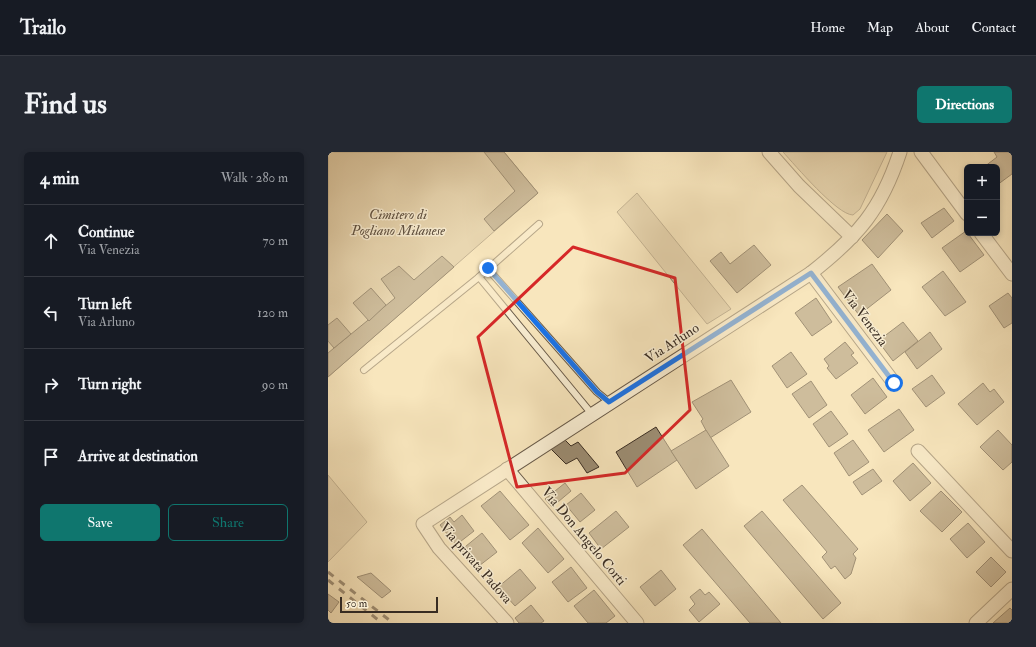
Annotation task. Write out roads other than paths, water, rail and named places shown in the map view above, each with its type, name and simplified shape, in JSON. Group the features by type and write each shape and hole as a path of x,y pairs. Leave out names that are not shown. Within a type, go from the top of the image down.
{"street":[{"path":"769,152 805,192 852,237"},
{"name":"Via Arluno","path":"423,524 591,413 811,273 852,237 877,207 900,152"},
{"path":"920,152 964,210"},
{"path":"983,236 1012,274"},
{"name":"Via Venezia","path":"811,273 894,383"},
{"path":"918,451 1012,551"},
{"name":"Via Don Angelo Corti","path":"507,469 637,623"},
{"name":"Via privata Padova","path":"423,524 438,548 507,623"},
{"path":"976,623 1012,589"}],"lane":[{"path":"364,370 479,277 539,224"},
{"path":"488,268 597,392 609,402"},
{"path":"479,277 591,413"}],"railway":[{"path":"328,572 393,623"},
{"path":"328,580 382,623"}],"park label":[{"name":"Cimitero di Pogliano Milanese","path":"398,222"}]}
